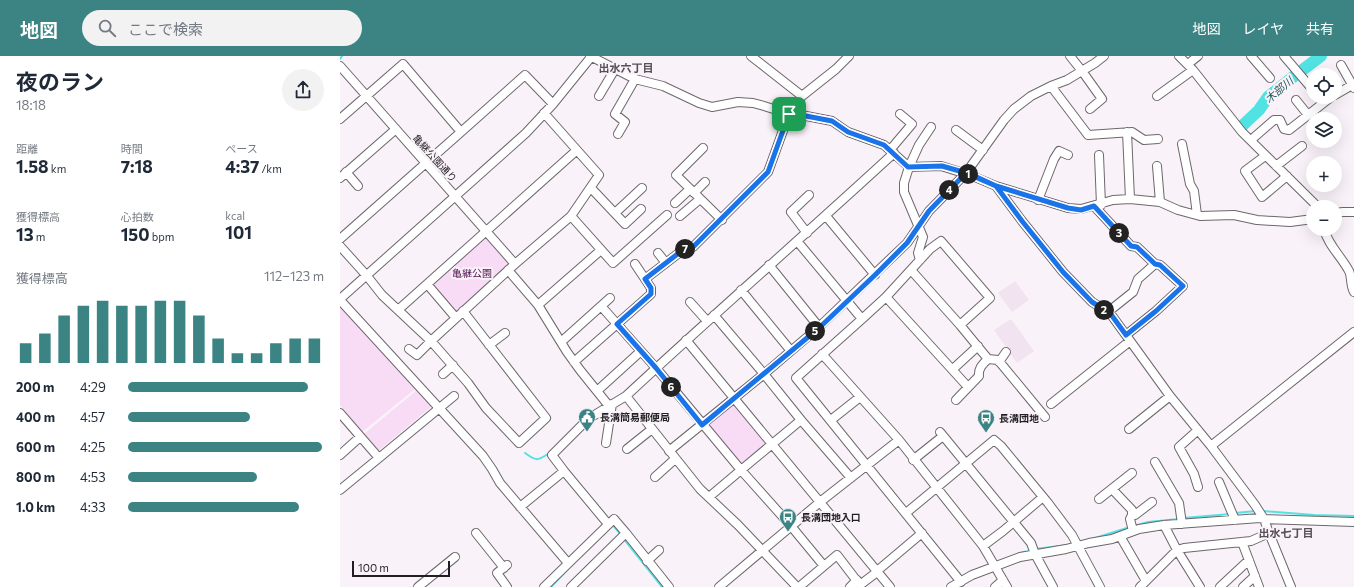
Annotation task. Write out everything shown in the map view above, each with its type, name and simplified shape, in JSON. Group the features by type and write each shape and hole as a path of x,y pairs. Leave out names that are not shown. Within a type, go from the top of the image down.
{"street":[{"path":"568,563 500,483 483,456 340,299 526,133 553,104 591,56 636,79 663,86 698,103 712,106 738,102 753,103 789,114 832,121 848,132 884,145 908,167 942,166 966,173 996,186 1038,200 1068,208 1081,210 1113,200 1130,199 1160,202 1178,210 1200,216 1234,215 1257,220 1290,222 1306,220"},
{"path":"645,279 688,246 693,247 722,220 768,172 789,114 802,96 850,56"},
{"path":"1070,56 1102,99 1090,109"},
{"path":"669,451 819,328 875,275 907,243 929,211 966,173 1004,120 1014,109 1031,96 1067,80 1082,71 1102,56"},
{"path":"1179,56 1190,67 1242,132 1311,200"},
{"path":"1157,96 1190,67 1198,56"},
{"path":"1251,56 1270,78"},
{"path":"1284,56 1306,82"},
{"path":"754,57 802,96"},
{"path":"340,119 403,64 460,132"},
{"path":"1341,64 1353,85 1342,90"},
{"name":"亀継公園通り","path":"340,66 515,264"},
{"path":"599,96 615,69"},
{"path":"340,239 525,75 553,104"},
{"path":"618,134 625,122 615,114 636,79"},
{"path":"1051,86 1088,135 1132,132 1144,140 1158,139"},
{"path":"1296,100 1306,112"},
{"path":"1311,112 1318,104"},
{"path":"409,349 417,356 431,341 508,270 571,216 591,188 598,175 544,113"},
{"path":"608,524 552,455 588,419 626,396 741,290 826,216 892,151 912,124 900,114"},
{"path":"1251,140 1274,120 1280,120 1284,129 1289,130 1306,117"},
{"path":"920,260 918,253 923,237 904,192 904,183 908,167 931,127"},
{"path":"358,186 343,175 396,129"},
{"path":"956,130 982,150"},
{"path":"1128,132 1130,199"},
{"path":"1182,144 1190,184 1194,191 1197,215"},
{"path":"1276,166 1302,146"},
{"path":"703,148 676,175 722,220"},
{"path":"398,310 577,150"},
{"path":"1038,200 1054,159 1059,151 1068,155"},
{"path":"1051,404 1128,338 1183,286 1160,265 1155,264 1137,247 1131,246 1097,205 1099,155"},
{"path":"1266,156 1245,171 1262,197 1287,176"},
{"path":"1157,166 1160,202"},
{"path":"680,216 695,193 705,182"},
{"path":"996,186 1063,272 1092,302 1108,312 1170,396 1211,446 1264,519 1291,587"},
{"path":"591,188 625,224 641,209"},
{"path":"615,213 642,188"},
{"path":"675,203 695,193"},
{"path":"807,233 791,212 809,195"},
{"path":"1342,212 1354,212"},
{"path":"571,216 613,263 667,215"},
{"path":"826,216 875,275"},
{"path":"1327,236 1329,242 1348,269 1354,292"},
{"path":"798,241 862,319"},
{"path":"960,325 990,298 941,241 930,249 886,297 796,378 960,580"},
{"path":"340,246 382,295 431,341 453,365 486,408 519,443 546,418 463,311"},
{"path":"538,305 601,250"},
{"path":"658,253 666,263"},
{"path":"574,362 651,294 651,288 635,264"},
{"path":"1108,312 1133,292 1138,279 1155,264"},
{"path":"769,265 819,328"},
{"path":"508,270 538,305 574,362 597,391 611,405"},
{"path":"911,270 988,359 998,360 1045,417"},
{"path":"427,284 456,318"},
{"path":"741,290 791,351"},
{"path":"886,297 968,387"},
{"path":"560,342 610,298"},
{"path":"690,302 710,318 764,374 850,478"},
{"path":"600,306 656,368 702,425 791,526 824,566"},
{"path":"1211,446 1354,332"},
{"path":"489,345 505,333"},
{"path":"686,340 890,587"},
{"path":"953,369 978,346"},
{"path":"597,391 641,351"},
{"path":"999,362 1006,352"},
{"path":"822,354 899,440 913,460 983,546 1005,583 995,587"},
{"path":"956,400 979,376 978,371 988,359"},
{"path":"443,374 453,365"},
{"path":"340,490 454,396"},
{"path":"626,396 700,489 738,524 798,587 837,555 860,585 922,534"},
{"path":"831,420 860,396"},
{"path":"1129,429 1170,396"},
{"path":"606,443 611,405"},
{"path":"340,413 379,458"},
{"path":"709,497 802,420"},
{"path":"627,449 652,429"},
{"path":"1198,430 1179,446 1194,474 1198,487"},
{"path":"913,460 941,434 1032,545 1035,554 1054,587"},
{"path":"340,455 360,437"},
{"path":"719,587 820,502 899,440"},
{"path":"906,513 994,440 1001,446 1043,497 1072,535 1100,587"},
{"path":"655,477 675,459"},
{"path":"1155,462 1179,503 1182,524"},
{"path":"520,507 564,471"},
{"path":"1099,499 1132,473"},
{"path":"1219,482 1235,520"},
{"path":"1112,489 1132,510 1130,519 1133,532"},
{"path":"983,546 1043,497"},
{"path":"1132,515 1135,515 1152,502"},
{"path":"951,587 960,580 994,564 1035,554 1056,552 1164,525 1260,518 1354,522"},
{"path":"544,587 614,519 669,587"},
{"path":"1164,525 1197,586"},
{"path":"476,533 506,566 497,573 507,587"},
{"path":"571,587 626,533"},
{"path":"1120,536 1143,584 1177,550 1251,541 1269,533"},
{"path":"1242,542 1259,587"},
{"path":"647,561 660,550"},
{"path":"418,587 455,557"},
{"path":"1220,587 1249,560"},
{"path":"1243,587 1255,576"},
{"path":"850,587 857,580"}],"shaded area":[{"path":"1015,281 1029,300 1012,312 998,293"},
{"path":"1011,319 1034,351 1017,363 994,330"}],"green space":[{"name":"亀継公園","path":"486,234 512,264 456,315 430,284"},
{"path":"340,306 415,389 362,432 340,405"},
{"path":"417,390 431,407 378,451 364,434"},
{"path":"734,402 769,445 741,468 704,425"}],"waterway":[{"name":"木部川","path":"1241,127 1259,110 1268,97 1321,56"},
{"path":"525,453 534,459 539,459 550,454"},
{"path":"594,501 606,516"},
{"path":"1235,513 1256,511"},
{"path":"1263,511 1354,516"},
{"path":"1183,518 1231,514"},
{"path":"1134,526 1148,522 1179,519"},
{"path":"612,524 621,535"},
{"path":"1092,539 1130,527"},
{"path":"623,538 662,587"},
{"path":"1035,549 1068,545"},
{"path":"1021,553 1031,550"},
{"path":"551,587 566,571"}],"place":[{"name":"長溝簡易郵便局","path":"587,432"},
{"name":"長溝団地","path":"986,433"},
{"name":"長溝団地入口","path":"788,532"}],"district":[{"name":"出水六丁目","path":"626,68"},
{"name":"出水七丁目","path":"1286,533"}],"route":[{"path":"789,114 768,172 728,214 693,247 688,246 645,279 651,288 651,294 617,324 656,368 702,425 819,328 875,275 907,243 929,211 966,173 996,186 1068,208 1081,210 1094,206 1131,246 1137,247 1155,264 1160,265 1183,286 1156,311 1126,335 1110,313 1092,302 1063,272 996,186 970,174 942,166 928,165 908,167 884,145 848,132 832,121 789,114"}]}
